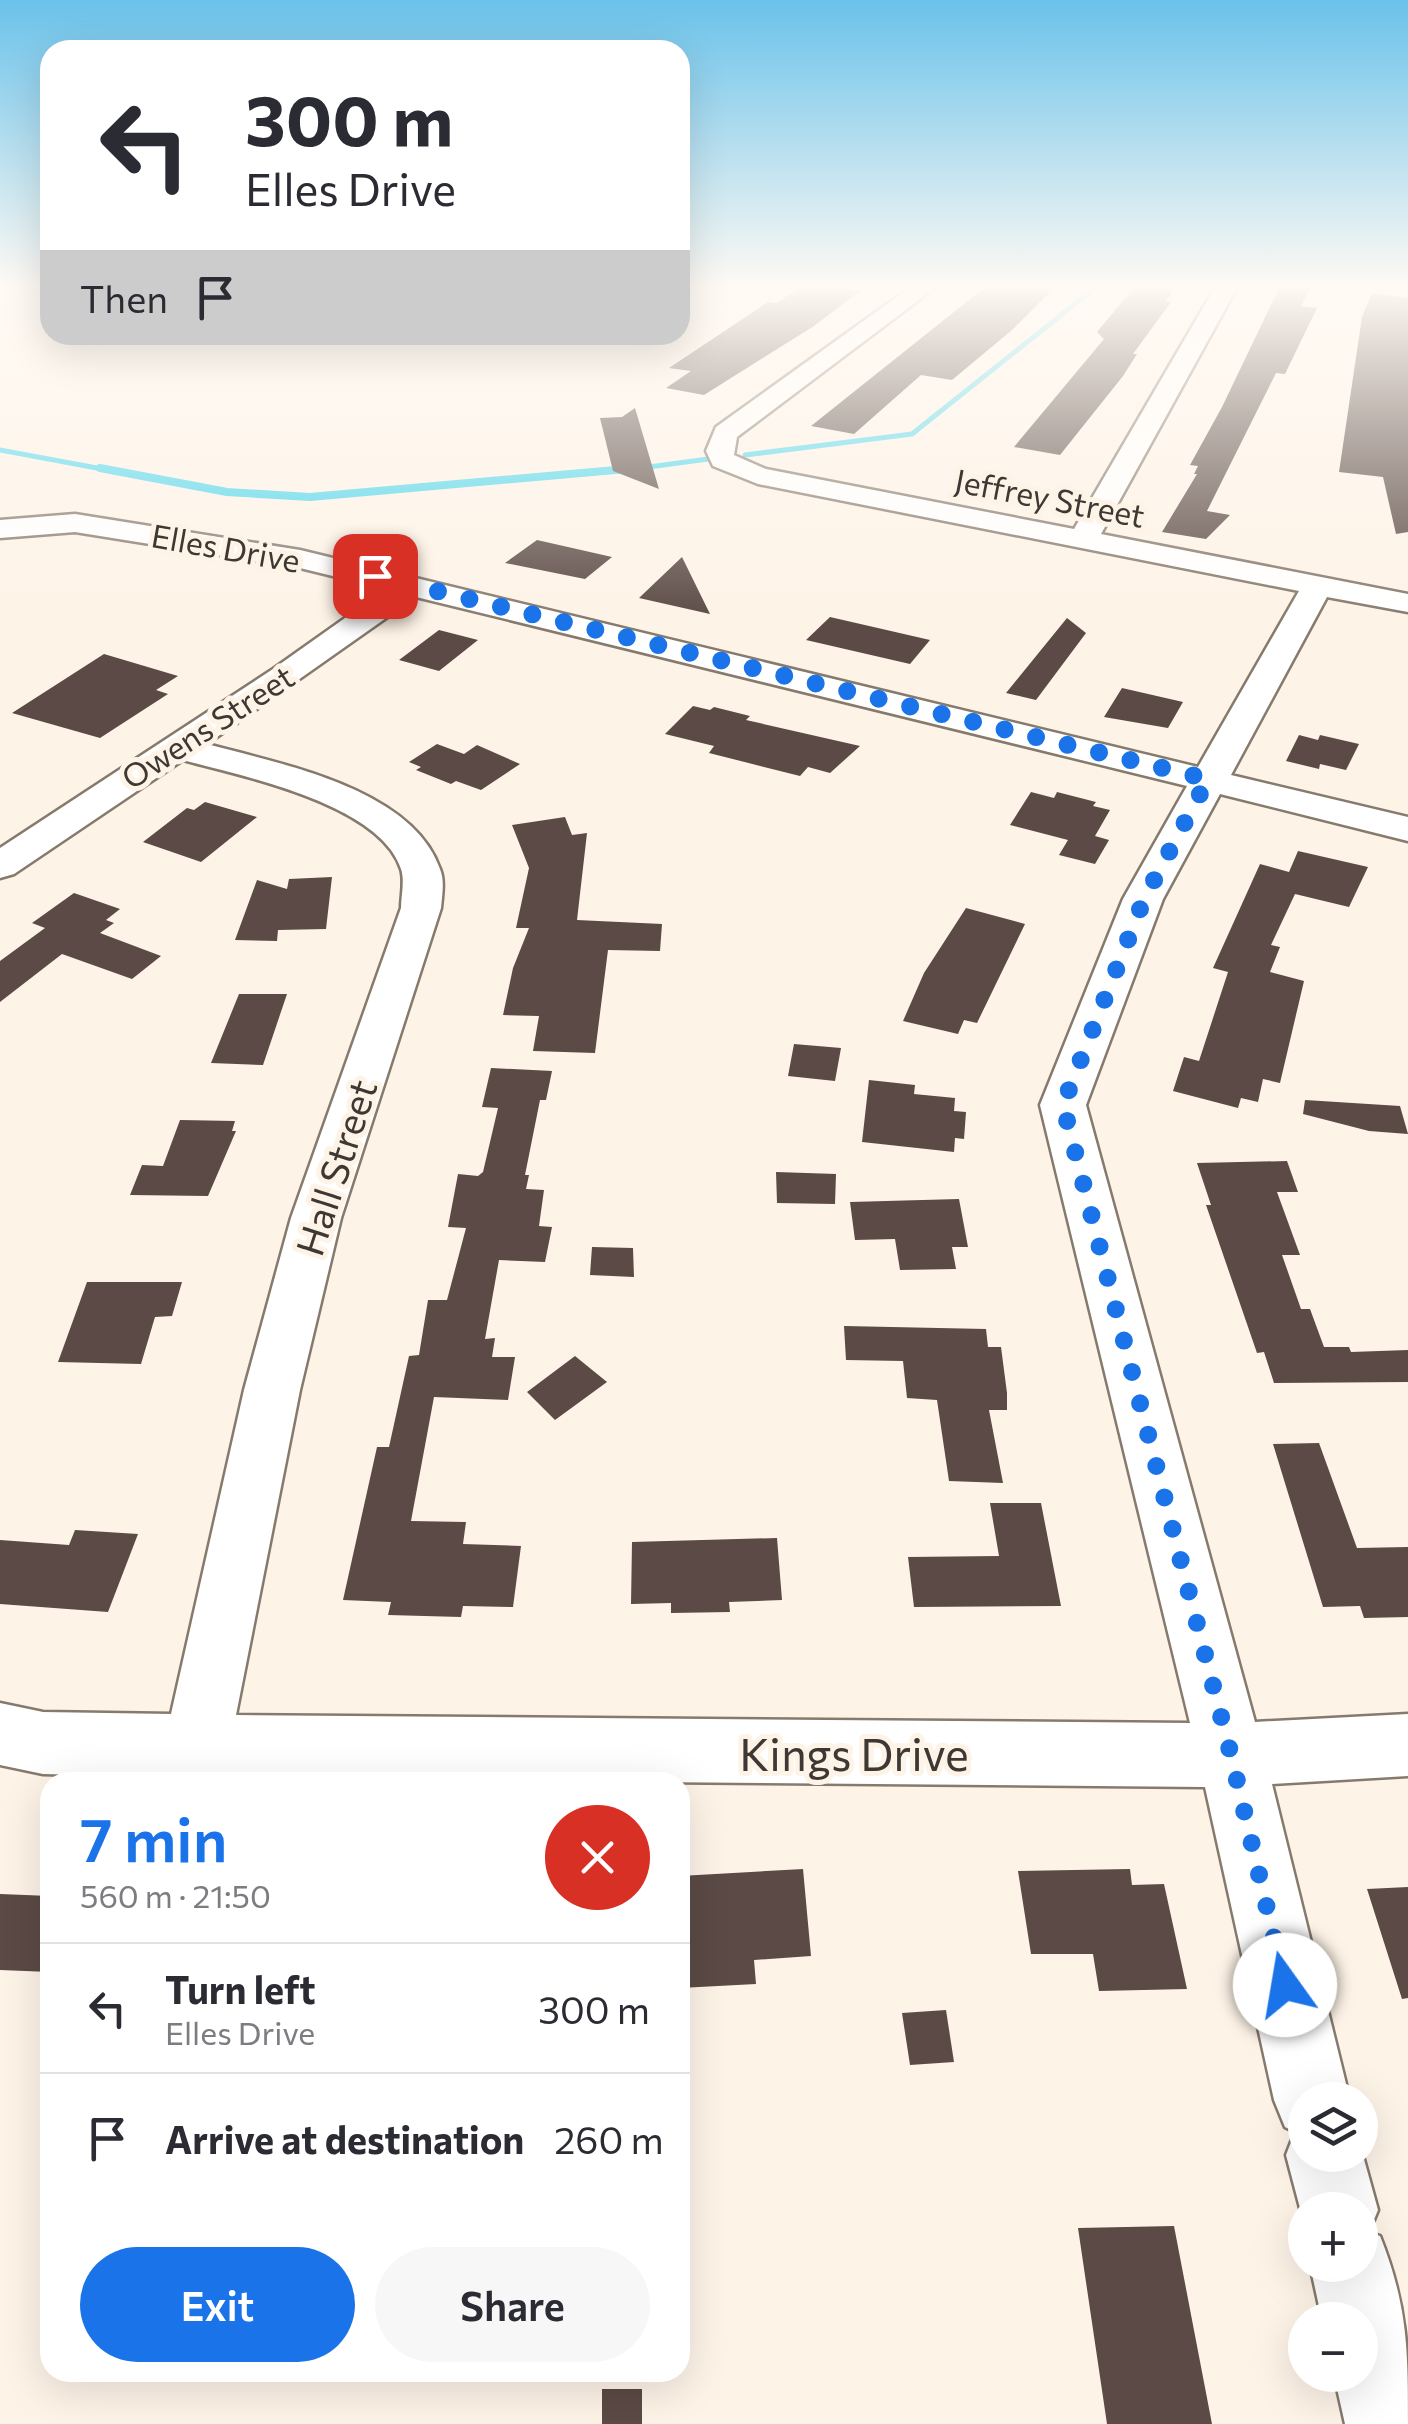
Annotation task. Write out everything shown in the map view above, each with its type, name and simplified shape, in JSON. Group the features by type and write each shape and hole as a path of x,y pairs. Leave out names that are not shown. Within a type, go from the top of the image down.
{"street":[{"name":"Jeffrey Street","path":"773,397 725,432 719,450 723,460 758,476 1408,603"},
{"path":"1084,540 1164,397"},
{"name":"Elles Drive","path":"0,529 75,523 282,556 412,584 1408,829"},
{"name":"Owens Street","path":"0,866 412,584"},
{"path":"1308,2082 1231,1755 1063,1105 1144,899 1318,585"},
{"name":"Hall Street","path":"176,747 313,787 362,806 400,833 421,868 421,908 311,1237 272,1390 196,1746"},
{"name":"Kings Drive","path":"0,1734 43,1743 196,1746 1231,1755 1408,1745"},
{"path":"1355,2282 1388,2424"}],"building":[{"path":"847,397 896,397 854,434 811,426"},
{"path":"1056,397 1106,397 1060,455 1014,447"},
{"path":"1227,397 1264,397 1207,511 1230,515 1206,539 1162,532 1197,474 1198,466 1190,465"},
{"path":"1350,397 1408,397 1408,532 1396,534 1383,477 1339,472"},
{"path":"635,408 659,489 613,471 600,418 622,417"},
{"path":"537,540 612,557 585,579 505,563"},
{"path":"682,557 710,614 639,598"},
{"path":"830,617 930,640 910,664 806,640"},
{"path":"1067,618 1086,633 1036,700 1006,693"},
{"path":"439,630 478,640 439,671 399,660"},
{"path":"104,654 178,676 156,690 168,694 100,738 12,713"},
{"path":"1122,688 1183,702 1168,728 1104,717"},
{"path":"693,706 710,710 714,707 750,716 746,720 860,746 830,773 808,767 800,776 709,753 714,746 665,734"},
{"path":"1299,735 1318,740 1320,735 1359,744 1346,770 1320,764 1319,769 1286,761"},
{"path":"437,744 464,754 477,745 520,764 481,790 456,781 451,784 416,770 421,767 409,762"},
{"path":"1031,792 1054,798 1057,792 1096,802 1093,806 1110,810 1095,836 1109,840 1095,864 1059,855 1068,840 1010,825"},
{"path":"205,802 257,817 201,862 143,842 187,808 194,810"},
{"path":"565,817 572,835 587,833 577,920 662,924 660,951 608,950 595,1053 533,1051 539,1016 503,1015 513,968 529,928 516,928 529,868 512,825"},
{"path":"1298,851 1368,867 1349,907 1295,894 1271,945 1280,947 1270,972 1304,981 1280,1083 1263,1079 1258,1102 1241,1098 1238,1108 1173,1091 1184,1057 1199,1061 1228,972 1213,968 1260,864 1289,872"},
{"path":"332,877 326,929 278,930 277,941 235,940 257,880 287,889 289,879"},
{"path":"74,893 120,909 106,920 114,923 100,933 161,956 132,979 62,954 0,1002 0,961 45,928 32,923"},
{"path":"966,908 1025,924 977,1023 964,1020 958,1034 903,1021 924,973"},
{"path":"239,994 287,994 263,1065 211,1063"},
{"path":"794,1044 841,1048 835,1081 788,1076"},
{"path":"491,1068 552,1071 546,1100 540,1100 525,1175 529,1175 526,1189 544,1190 539,1226 552,1227 545,1262 499,1260 485,1339 495,1338 492,1357 515,1357 508,1400 434,1397 411,1521 466,1522 463,1544 521,1546 513,1607 463,1606 461,1617 388,1615 391,1602 343,1600 377,1447 389,1447 409,1356 419,1355 428,1300 447,1300 466,1228 448,1227 458,1174 478,1176 483,1172 498,1108 482,1107"},
{"path":"869,1080 915,1085 914,1094 955,1098 954,1111 966,1112 964,1139 955,1138 954,1152 862,1142"},
{"path":"1305,1100 1400,1106 1408,1134 1369,1131 1303,1114"},
{"path":"180,1120 235,1121 232,1131 236,1131 208,1196 130,1195 142,1165 163,1166"},
{"path":"1287,1161 1298,1192 1277,1192 1300,1255 1282,1255 1301,1309 1310,1309 1324,1347 1349,1347 1351,1352 1408,1350 1408,1382 1274,1383 1264,1352 1257,1353 1206,1205 1211,1205 1197,1163"},
{"path":"776,1172 836,1174 835,1204 777,1203"},
{"path":"959,1199 968,1247 952,1247 956,1269 900,1270 895,1239 855,1240 850,1202"},
{"path":"592,1247 633,1248 634,1277 590,1275"},
{"path":"87,1282 182,1282 172,1316 155,1317 141,1364 58,1362"},
{"path":"844,1326 986,1329 988,1347 1001,1347 1007,1393 1007,1410 989,1410 1003,1483 949,1481 937,1400 907,1398 903,1361 846,1360"},
{"path":"575,1356 607,1382 555,1420 527,1392"},
{"path":"1319,1443 1357,1548 1408,1547 1408,1617 1364,1618 1360,1606 1323,1607 1273,1444"},
{"path":"990,1503 1041,1503 1061,1606 914,1607 908,1557 999,1556"},
{"path":"75,1530 138,1534 108,1612 0,1604 0,1540 69,1545"},
{"path":"777,1538 782,1600 729,1602 730,1612 671,1613 671,1603 631,1604 632,1542"},
{"path":"803,1869 811,1956 754,1960 756,1984 690,1987 690,1875"},
{"path":"1130,1869 1132,1885 1164,1884 1187,1989 1099,1991 1093,1954 1031,1954 1018,1871"},
{"path":"1408,1887 1408,1998 1402,1999 1367,1889"},
{"path":"0,1894 40,1896 40,1972 0,1970"},
{"path":"946,2010 954,2062 910,2065 902,2013"},
{"path":"1174,2226 1212,2424 1107,2424 1078,2228"},
{"path":"602,2389 642,2389 642,2424 602,2424"}],"waterway":[{"path":"745,455 912,434 958,397"},
{"path":"0,450 113,471"},
{"path":"619,471 708,459"},
{"path":"100,468 227,492 310,497 638,468"}],"route":[{"path":"375,576 1208,779 1144,899 1063,1105 1231,1755 1285,1985"}]}
